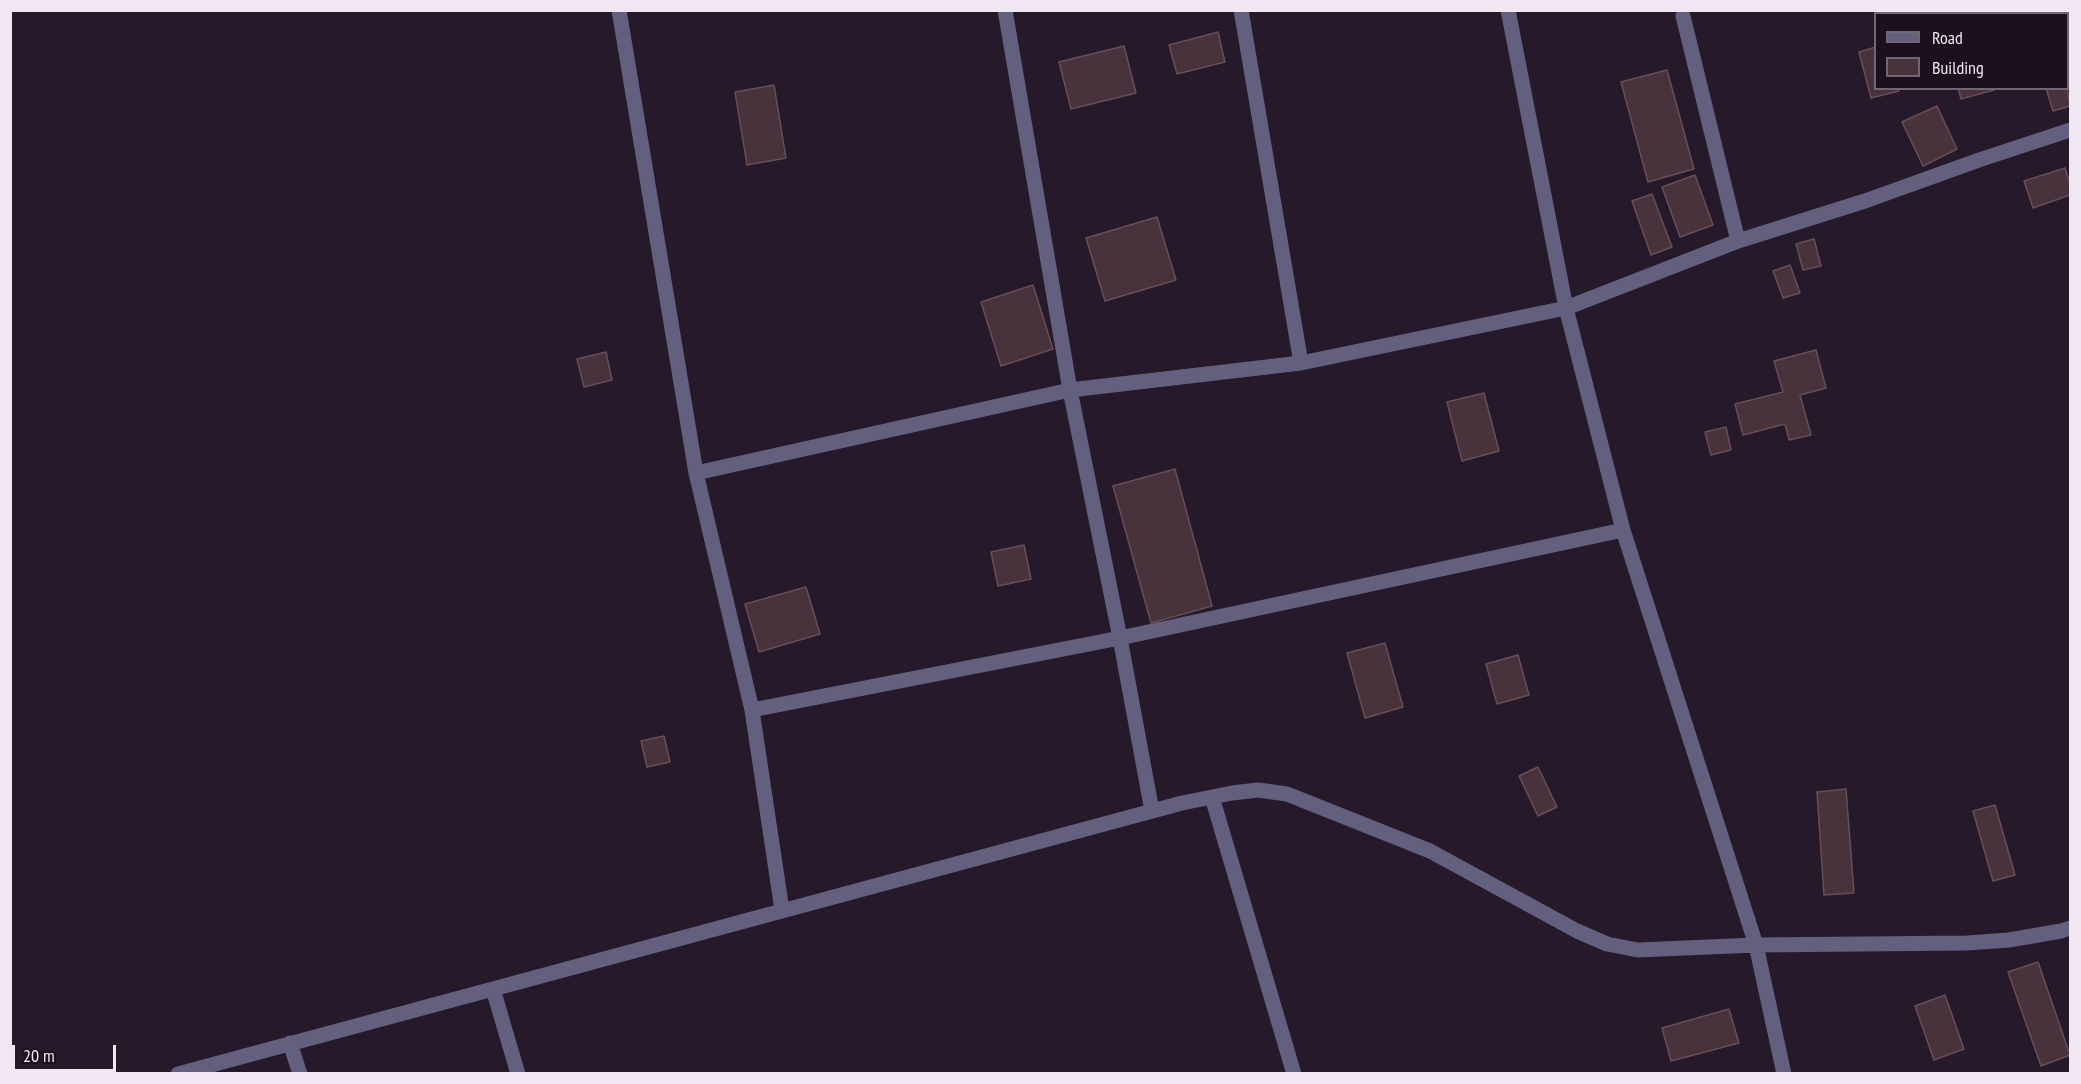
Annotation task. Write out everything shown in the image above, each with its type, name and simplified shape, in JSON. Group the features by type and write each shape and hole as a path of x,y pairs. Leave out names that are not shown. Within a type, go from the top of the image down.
{"street":[{"path":"619,10 696,473 752,710 782,910"},
{"path":"1005,10 1070,390 1152,811"},
{"path":"1241,10 1301,363"},
{"path":"1508,10 1566,308 1623,530 1756,945 1784,1074"},
{"path":"1683,16 1738,242"},
{"path":"696,473 1070,390 1301,363 1566,308 1738,242 2070,130"},
{"path":"752,710 1120,638 1623,530"},
{"path":"178,1074 1152,811 1212,797 1258,790 1287,794 1430,852 1577,931 1607,944 1638,950 1756,945 1967,943 2008,940 2070,928"},
{"path":"1212,797 1294,1074"},
{"path":"493,989 518,1074"},
{"path":"290,1043 300,1074"}],"building":[{"path":"1937,10 1972,10 1972,12 1938,12"},
{"path":"1218,32 1225,62 1177,74 1169,45"},
{"path":"1124,46 1136,93 1071,109 1059,62"},
{"path":"1874,48 1874,90 1899,91 1871,98 1859,52"},
{"path":"1667,70 1694,169 1648,182 1621,82"},
{"path":"774,85 786,158 747,165 735,92"},
{"path":"1959,90 1994,90 1961,99"},
{"path":"2047,90 2067,90 2070,106 2053,111"},
{"path":"1937,106 1957,149 1923,166 1902,122"},
{"path":"2065,168 2070,184 2070,195 2033,208 2024,181"},
{"path":"1695,175 1713,225 1680,237 1662,187"},
{"path":"1652,194 1672,247 1651,255 1632,201"},
{"path":"1157,217 1176,280 1105,301 1086,238"},
{"path":"1814,239 1821,266 1803,270 1796,244"},
{"path":"1790,265 1800,293 1783,298 1773,271"},
{"path":"1033,285 1053,349 1001,366 981,302"},
{"path":"1816,350 1826,388 1800,395 1811,435 1789,440 1785,424 1743,435 1735,404 1783,392 1774,361"},
{"path":"606,352 612,380 584,387 577,359"},
{"path":"1484,393 1499,451 1462,461 1447,402"},
{"path":"1726,427 1731,450 1711,455 1705,432"},
{"path":"1175,469 1212,606 1151,623 1113,486"},
{"path":"1024,545 1031,579 998,586 991,552"},
{"path":"806,587 820,634 759,652 745,604"},
{"path":"1385,643 1403,707 1365,718 1347,653"},
{"path":"1518,655 1529,695 1497,704 1486,664"},
{"path":"664,736 670,762 647,767 641,741"},
{"path":"1538,767 1557,807 1538,816 1519,776"},
{"path":"1846,789 1854,893 1824,895 1817,792"},
{"path":"1995,805 2015,875 1993,881 1973,811"},
{"path":"2038,962 2070,1055 2041,1066 2008,972"},
{"path":"1945,995 1964,1049 1934,1060 1915,1006"},
{"path":"1729,1009 1739,1043 1671,1061 1662,1028"}]}
